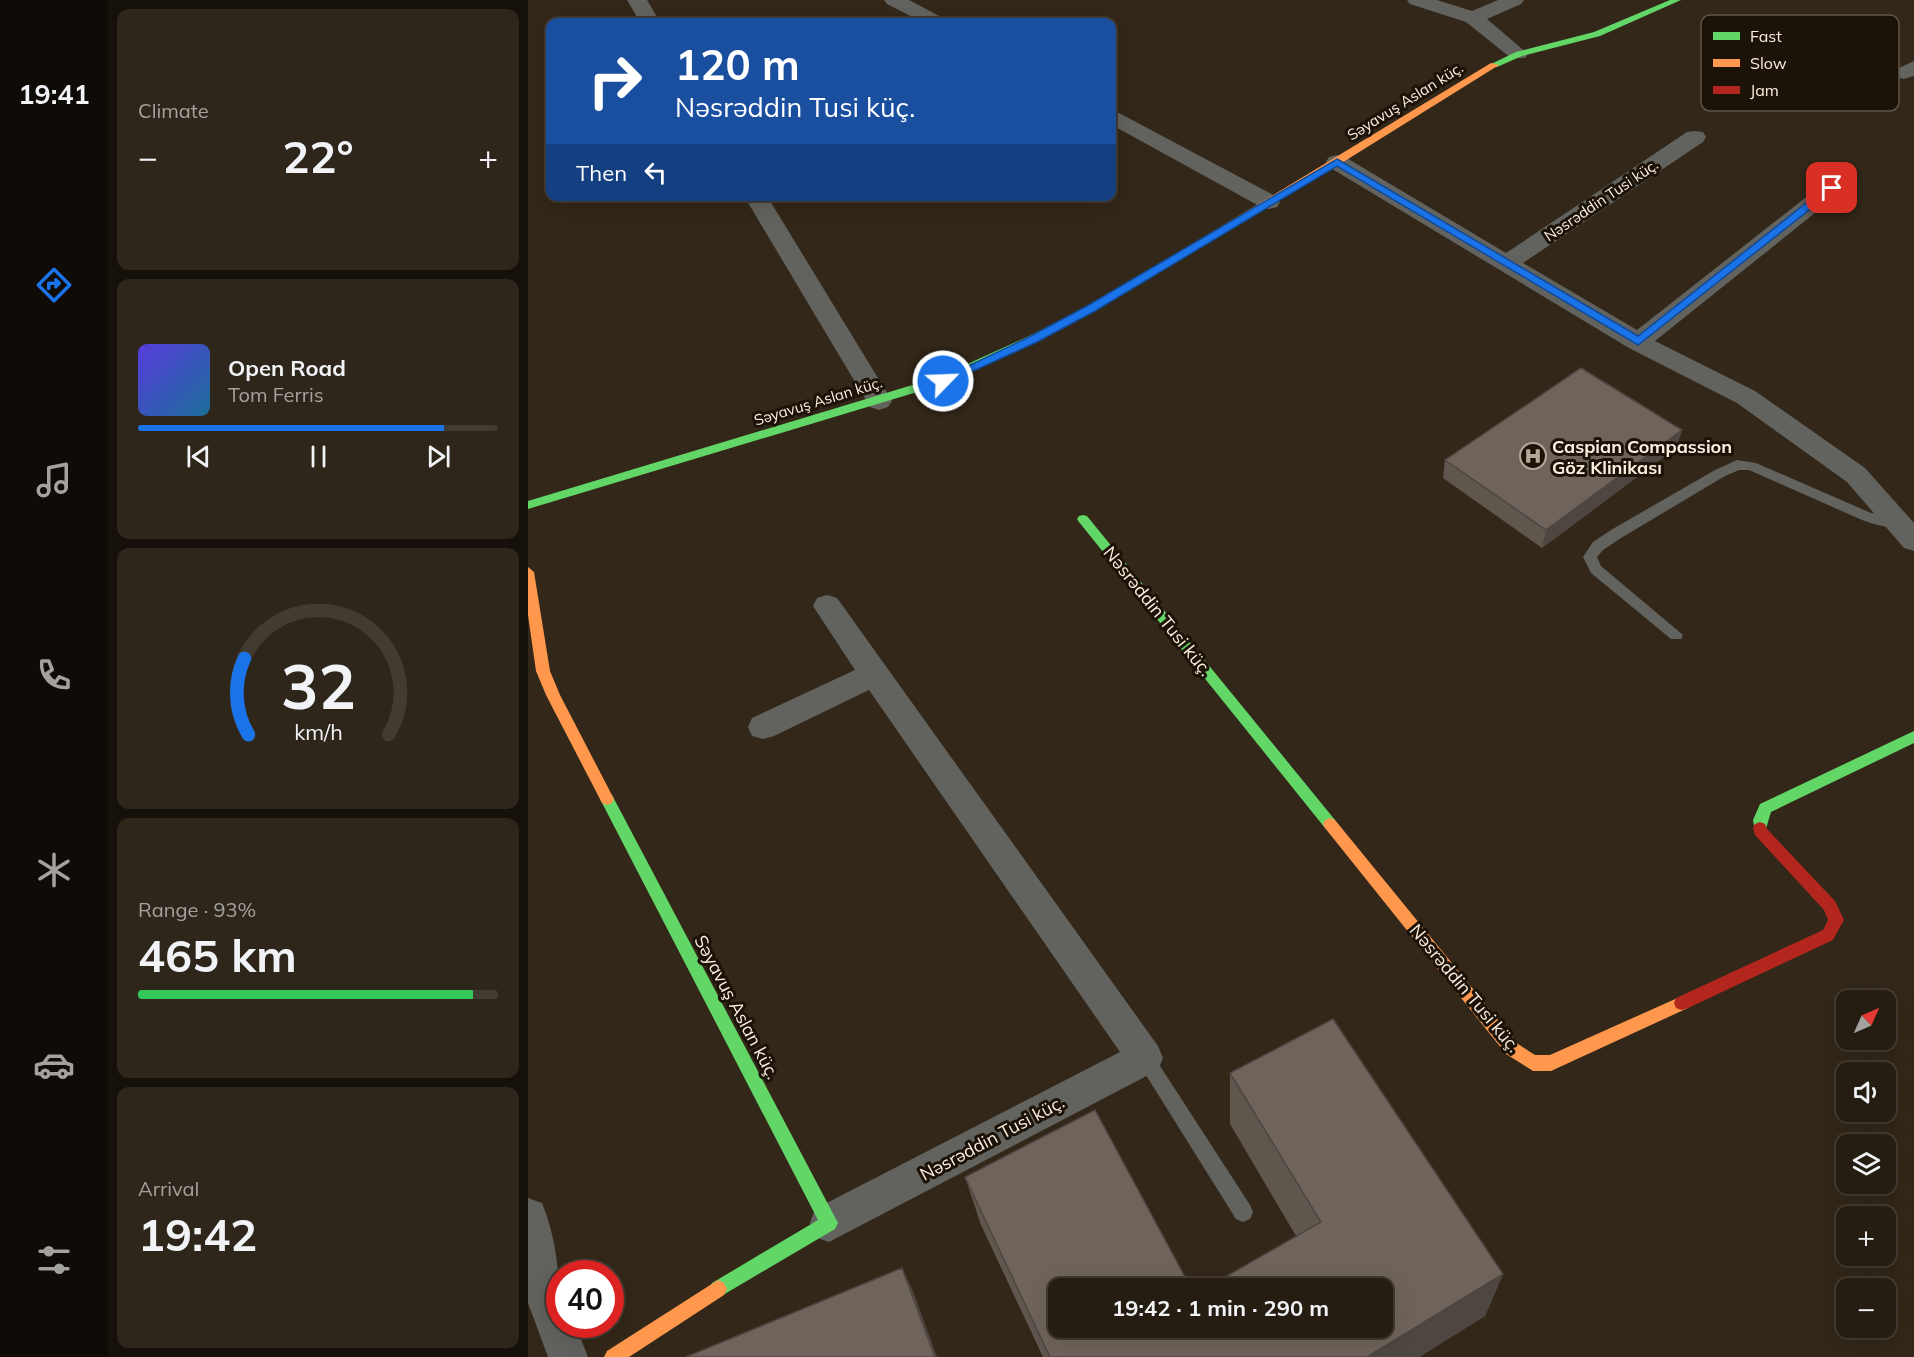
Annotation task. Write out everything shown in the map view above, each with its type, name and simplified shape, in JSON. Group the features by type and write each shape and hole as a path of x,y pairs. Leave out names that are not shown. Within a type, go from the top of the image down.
{"street":[{"path":"637,0 648,18"},
{"path":"894,0 928,18"},
{"path":"1419,0 1473,18 1518,54"},
{"path":"1473,18 1514,0"},
{"name":"Səyavuş Aslan küç.","path":"528,505 943,381 1033,339 1091,308 1337,162 1502,60 1602,32 1677,0"},
{"path":"1116,119 1269,202"},
{"name":"Nəsrəddin Tusi küç.","path":"1508,262 1695,137"},
{"path":"1337,162 1508,262 1638,342 1746,397 1856,475 1914,541"},
{"path":"1638,342 1832,188"},
{"path":"759,201 879,401"},
{"name":"Nəsrəddin Tusi küç.","path":"1083,519 1512,1049 1533,1063 1551,1063 1828,934 1836,920 1830,906 1760,831 1760,820 1765,808 1914,736"},
{"name":"Səyavuş Aslan küç.","path":"528,572 543,671 553,695 829,1223"},
{"path":"827,606 1145,1059"},
{"path":"763,727 874,674"},
{"name":"Nəsrəddin Tusi küç.","path":"829,1223 1145,1059"},
{"path":"528,1217 538,1271 555,1329 568,1357"},
{"path":"613,1357 701,1299 829,1223"}],"lane":[{"path":"1676,635 1596,569 1590,557 1598,546 1616,534 1720,473 1737,465 1751,466 1867,517 1882,521 1897,521"},
{"path":"1145,1059 1243,1212"}],"building":[{"path":"1581,368 1682,430 1546,530 1445,460"},
{"path":"1333,1019 1503,1274 1367,1357 1050,1357 965,1177 1095,1110 1186,1278 1048,1278 1048,1338 1393,1338 1393,1278 1223,1278 1321,1222 1230,1073"},
{"path":"902,1268 935,1357 686,1357"}],"traffic: fast":[{"path":"1494,65 1519,54 1597,34 1677,0"},
{"path":"528,505 943,380 1033,339 1100,303"},
{"path":"1083,519 1330,824"},
{"path":"1760,828 1760,820 1765,808 1914,737"},
{"path":"607,799 829,1223 718,1289"}],"traffic: slow":[{"path":"1100,303 1337,162 1494,65"},
{"path":"528,572 543,671 607,799"},
{"path":"1330,824 1512,1049 1533,1063 1551,1063 1682,1003"},
{"path":"613,1357 718,1289"}],"traffic: jam":[{"path":"1682,1003 1828,935 1836,920 1830,906 1760,831 1760,828"}],"place":[{"name":"Caspian Compassion Göz Klinikası","path":"1533,456"}],"route":[{"path":"943,381 1033,339 1091,308 1337,162 1508,262 1638,342 1832,188"}]}
